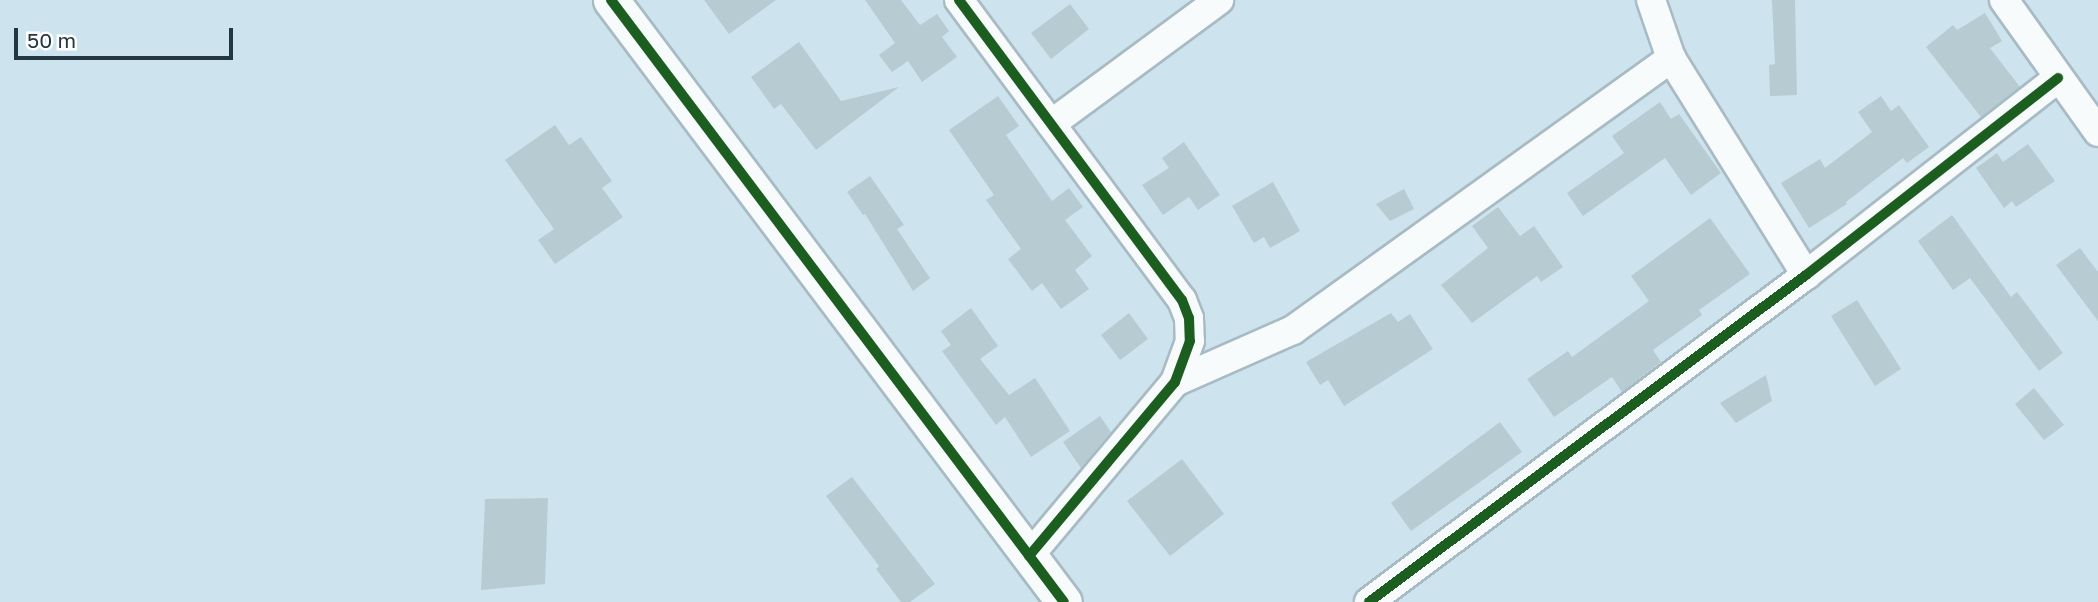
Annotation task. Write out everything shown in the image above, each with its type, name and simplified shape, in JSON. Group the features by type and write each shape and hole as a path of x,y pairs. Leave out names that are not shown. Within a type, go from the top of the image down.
{"street":[{"path":"611,0 1064,602"},
{"path":"959,0 1182,300 1189,318 1190,341 1175,382 1029,556"},
{"path":"1051,124 1219,0"},
{"path":"1651,0 1671,58 1806,275"},
{"path":"2004,0 2098,132"},
{"path":"1175,382 1293,330 1671,58"},
{"path":"1369,602 1806,275 2058,79"}],"building":[{"path":"704,0 776,0 729,34"},
{"path":"865,0 901,0 920,25 937,14 949,31 942,37 957,57 922,82 908,61 892,72 879,55 895,43"},
{"path":"1772,0 1795,0 1797,95 1770,96 1769,65 1775,64"},
{"path":"1070,4 1089,29 1051,59 1031,33"},
{"path":"1985,13 2002,41 1990,48 2020,87 1981,117 1926,47 1953,25 1957,30"},
{"path":"799,42 841,101 899,87 816,150 781,104 774,109 751,77"},
{"path":"998,96 1019,126 1006,135 1052,201 1069,188 1083,207 1065,220 1092,256 1075,270 1089,289 1061,309 1042,283 1032,291 1008,259 1021,249 986,200 994,195 949,130"},
{"path":"1881,96 1891,111 1899,105 1929,147 1907,163 1903,158 1846,202 1847,204 1809,228 1781,183 1820,159 1825,168 1872,132 1858,112"},
{"path":"1660,102 1671,119 1679,114 1721,173 1691,195 1665,158 1583,216 1567,193 1624,153 1612,136"},
{"path":"555,125 569,145 581,137 612,181 602,188 623,217 555,264 538,240 554,229 505,160"},
{"path":"1184,142 1220,195 1198,210 1189,197 1163,215 1142,185 1169,168 1162,158"},
{"path":"2028,144 2055,181 2016,207 2012,201 2004,208 1976,168 1997,153 2003,162"},
{"path":"870,176 904,225 897,229 930,278 913,291 865,214 863,215 847,192"},
{"path":"1273,182 1300,231 1270,248 1264,237 1254,243 1232,206"},
{"path":"1404,189 1414,209 1390,221 1376,204"},
{"path":"1498,207 1520,236 1534,226 1563,267 1541,282 1537,276 1472,323 1441,285 1488,248 1472,226"},
{"path":"1952,215 2011,297 2017,292 2063,353 2039,371 1970,278 1953,290 1918,241"},
{"path":"1710,218 1750,274 1699,310 1702,315 1653,350 1661,362 1622,392 1612,377 1554,417 1527,379 1568,351 1572,357 1649,301 1631,276"},
{"path":"2080,248 2098,272 2098,321 2056,265"},
{"path":"1857,300 1901,369 1875,386 1831,316"},
{"path":"971,308 998,346 980,359 1009,395 1035,378 1070,431 1031,457 1005,417 996,425 942,351 951,345 941,331"},
{"path":"1129,313 1148,339 1120,360 1101,335"},
{"path":"1391,313 1398,322 1410,314 1433,349 1344,406 1328,380 1320,385 1306,362"},
{"path":"1766,375 1772,401 1736,423 1720,403"},
{"path":"2034,388 2064,425 2044,440 2015,404"},
{"path":"1100,416 1111,432 1081,468 1063,442"},
{"path":"1500,422 1522,452 1411,531 1391,503"},
{"path":"1182,459 1224,514 1170,556 1127,501"},
{"path":"852,477 935,584 910,602 901,602 876,569 879,566 826,496"},
{"path":"548,498 545,584 481,590 485,499"}],"cycle path":[{"path":"611,0 1064,602"},
{"path":"959,0 1182,300 1189,318 1190,341 1175,382 1029,556"},
{"path":"1369,602 1806,275 2058,78"}]}
